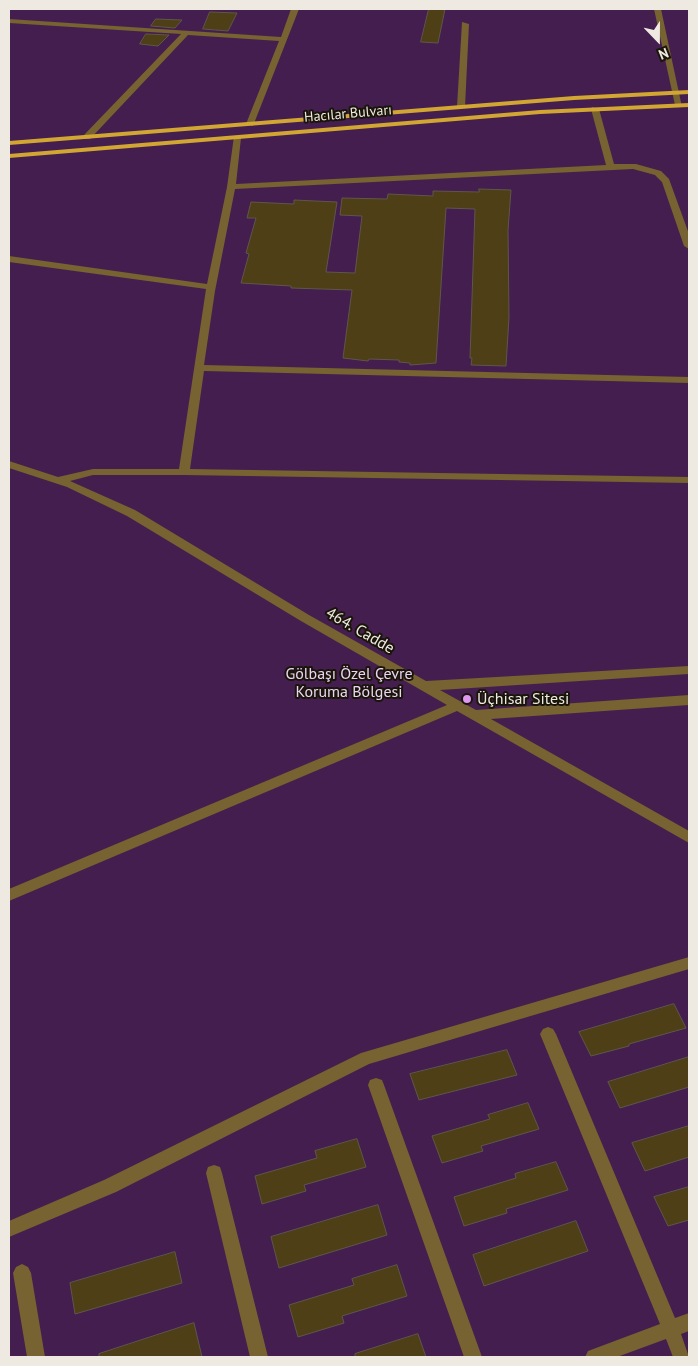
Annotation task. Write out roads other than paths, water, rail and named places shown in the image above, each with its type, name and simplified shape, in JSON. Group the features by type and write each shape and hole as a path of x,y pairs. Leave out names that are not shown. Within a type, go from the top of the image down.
{"main road":[{"name":"Hacılar Bulvarı","path":"9,143 461,106 689,92"},
{"name":"Hacılar Bulvarı","path":"9,156 432,121 596,109 689,105"}],"street":[{"path":"250,124 295,9"},
{"path":"657,9 679,105"},
{"path":"9,21 284,39"},
{"path":"461,106 465,24"},
{"path":"87,137 185,34"},
{"path":"596,109 612,167"},
{"path":"184,472 211,286 231,187 237,138"},
{"path":"231,187 612,167 645,168 658,173 666,180 689,246"},
{"path":"9,259 211,286"},
{"path":"200,368 689,380"},
{"name":"464. Cadde","path":"9,464 89,492 131,513 473,716 689,838"},
{"path":"59,480 93,472 689,480"},
{"path":"423,686 689,670"},
{"path":"473,716 689,700"},
{"path":"9,895 457,706"},
{"path":"9,1229 110,1186 366,1058 689,963"},
{"path":"548,1034 682,1357"},
{"path":"376,1085 473,1357"},
{"path":"214,1173 259,1357"},
{"path":"22,1273 36,1357"},
{"path":"594,1357 689,1322"}],"place":[{"name":"Üçhisar Sitesi","path":"467,699"}],"park label":[{"name":"Gölbaşı Özel Çevre Koruma Bölgesi","path":"349,683"}]}
